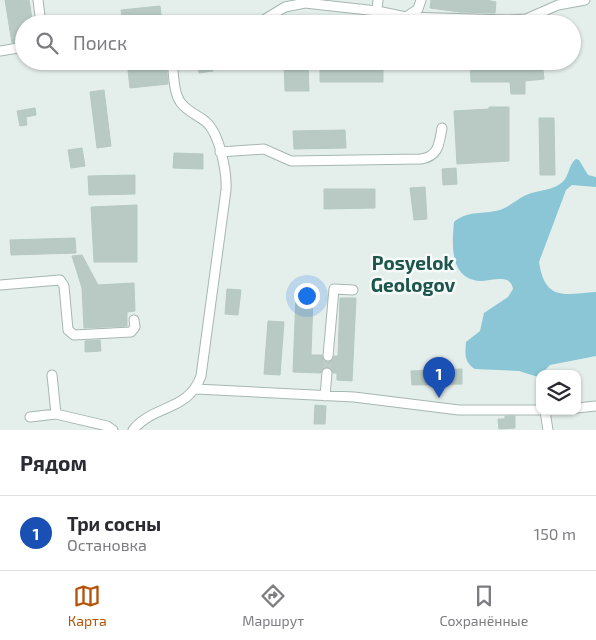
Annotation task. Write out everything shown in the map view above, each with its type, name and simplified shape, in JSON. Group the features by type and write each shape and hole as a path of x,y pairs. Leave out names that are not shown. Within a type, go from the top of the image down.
{"street":[{"path":"38,0 40,15"},
{"path":"377,11 378,0"},
{"path":"409,15 418,9 422,0"},
{"path":"535,15 556,2 585,0"},
{"path":"272,15 285,7 305,1 341,4 396,15"},
{"path":"0,51 15,48"},
{"path":"133,430 151,417 187,399 196,389 202,376 227,178 214,133 207,122 180,102 174,70"},
{"path":"220,152 264,149 291,161 421,159 434,155 438,149 442,128"},
{"path":"0,285 60,280 64,286 68,330 74,335 131,332 135,327 134,320"},
{"path":"328,356 334,289 353,290"},
{"path":"325,396 327,373"},
{"path":"52,375 56,414"},
{"path":"196,389 325,396 459,410 536,410"},
{"path":"581,408 596,406"},
{"path":"30,417 56,414 107,426 113,430"},
{"path":"545,415 548,430"}],"water":[{"path":"576,159 579,160 588,175 596,177 596,187 572,185 566,190 539,262 542,275 551,290 566,294 596,292 596,356 550,365 545,370 536,370 536,376 519,371 475,369 467,361 466,342 480,331 484,313 508,297 513,289 511,284 504,279 480,281 470,279 463,274 458,267 453,249 454,222 469,214 500,210 526,195 556,186 565,179"}],"building":[{"path":"5,0 29,0 32,15 15,15 15,42 12,43"},
{"path":"431,0 486,0 496,2 495,13 460,12 430,8"},
{"path":"160,6 161,15 122,15 121,10"},
{"path":"128,70 167,70 168,84 130,88"},
{"path":"198,70 213,71 199,73"},
{"path":"284,70 308,70 309,91 285,91"},
{"path":"320,70 383,70 383,82 320,82"},
{"path":"470,70 543,70 544,79 525,81 525,94 511,94 510,82 471,82"},
{"path":"104,90 111,146 97,148 90,92"},
{"path":"489,107 509,107 509,161 457,164 454,111 489,109"},
{"path":"35,108 36,115 26,117 27,125 20,126 17,111"},
{"path":"539,118 554,118 555,175 540,175"},
{"path":"345,130 346,148 294,149 293,131"},
{"path":"82,148 85,166 71,168 68,150"},
{"path":"174,153 203,154 203,169 173,168"},
{"path":"456,168 457,184 443,185 442,169"},
{"path":"135,175 135,194 89,195 88,176"},
{"path":"425,187 427,219 414,220 410,188"},
{"path":"324,189 375,189 375,208 324,209"},
{"path":"137,205 137,262 94,262 91,207"},
{"path":"75,238 76,253 11,255 10,240"},
{"path":"82,255 98,285 134,283 135,311 127,312 127,326 84,328 82,288 72,256"},
{"path":"227,289 241,290 238,315 225,314"},
{"path":"296,296 313,297 311,355 322,355 324,361 328,362 333,360 334,356 338,356 340,298 356,298 352,381 337,380 337,373 333,373 328,367 324,368 321,373 293,372"},
{"path":"268,321 284,322 280,375 264,374"},
{"path":"100,340 101,351 85,352 85,341"},
{"path":"462,369 462,384 412,385 411,371"},
{"path":"315,405 326,406 325,424 314,424"},
{"path":"505,416 515,416 515,428 499,429 498,419 505,419"}],"tunnel":[{"path":"327,373 328,356"}],"place":[{"name":"Три сосны","path":"439,398"}],"district":[{"name":"Posyelok Geologov","path":"413,274"}]}
